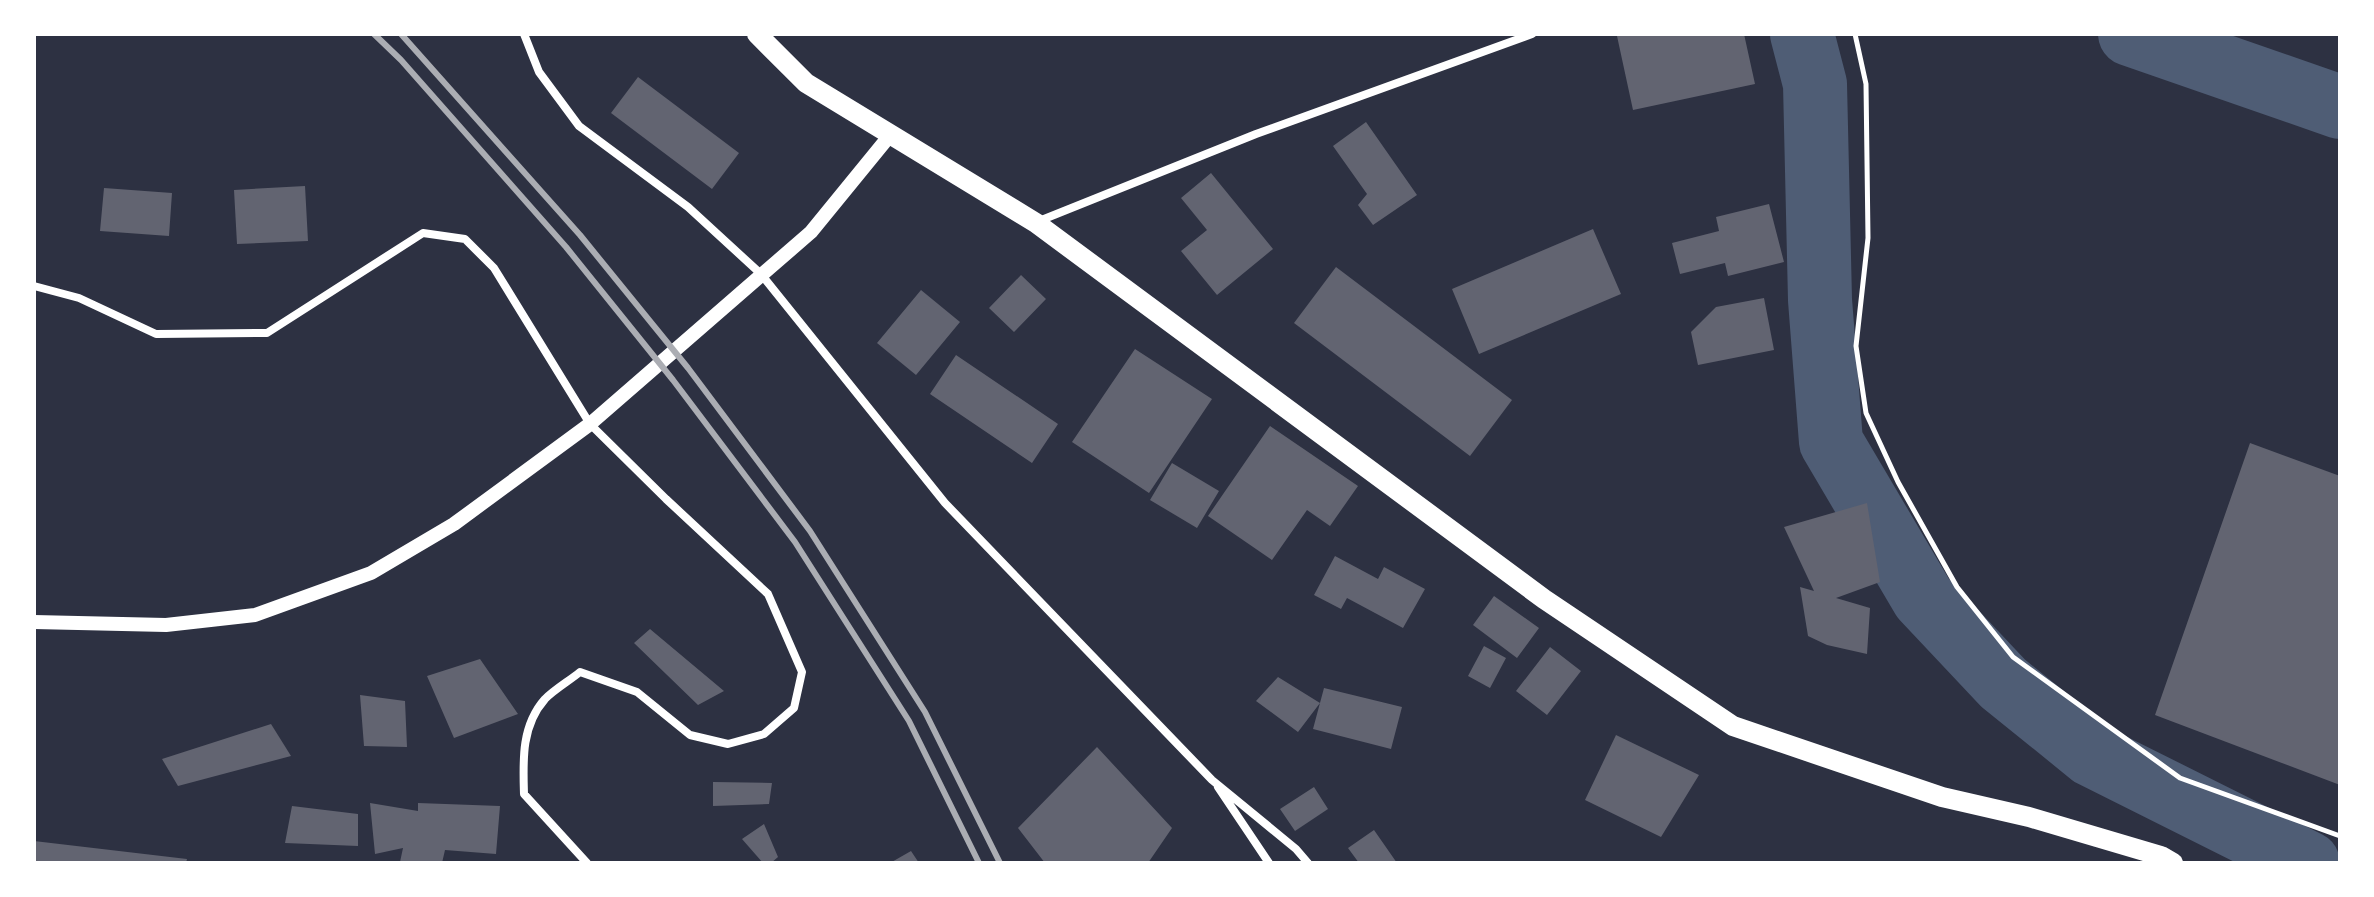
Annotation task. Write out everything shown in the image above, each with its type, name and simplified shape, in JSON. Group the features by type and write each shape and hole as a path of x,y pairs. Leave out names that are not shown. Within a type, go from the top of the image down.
{"main road":[{"path":"757,34 806,83 1036,223 1544,599 1733,726 1942,797 2029,817 2161,856 2173,863"}],"street":[{"path":"524,34 539,72 579,126 688,207 761,274 945,503 1212,780 1296,849 1308,863"},
{"path":"1036,223 1256,134 1532,34"},
{"path":"34,622 166,625 255,615 371,573 454,524 590,424 811,232 891,134"},
{"path":"34,286 79,298 156,334 267,333 423,233 465,239 494,268 590,424 768,594 802,672 794,708 764,734 728,744 690,735 637,692 580,672 545,699 530,724 523,747 524,794 587,863"},
{"path":"1212,780 1269,863"}],"path":[{"path":"1855,34 1866,84 1868,238 1856,346 1866,413 1898,482 1957,587 2013,657 2180,778 2340,836"}],"building":[{"path":"1744,34 1755,84 1633,110 1617,36"},
{"path":"638,77 739,153 712,189 611,113"},
{"path":"1366,122 1417,195 1373,225 1358,205 1367,194 1333,146"},
{"path":"1211,173 1273,249 1217,295 1181,251 1207,230 1181,198"},
{"path":"305,186 308,241 237,244 234,190"},
{"path":"104,188 172,193 169,236 100,231"},
{"path":"1769,204 1784,262 1728,276 1725,263 1680,274 1672,243 1719,231 1716,217"},
{"path":"1593,229 1621,294 1479,354 1452,289"},
{"path":"1336,267 1512,400 1470,456 1294,323"},
{"path":"1021,275 1046,299 1014,332 989,308"},
{"path":"921,290 960,322 916,375 877,343"},
{"path":"1764,298 1774,350 1698,365 1691,332 1716,307"},
{"path":"1135,349 1212,399 1149,493 1072,442"},
{"path":"956,355 1058,424 1032,463 930,394"},
{"path":"1270,426 1358,486 1330,526 1307,510 1272,560 1208,516"},
{"path":"2250,443 2340,476 2340,785 2155,715"},
{"path":"1172,463 1219,491 1197,528 1150,500"},
{"path":"1867,503 1880,582 1836,598 1870,608 1867,654 1827,645 1808,636 1800,587 1814,591 1784,527"},
{"path":"1335,556 1378,579 1384,567 1425,589 1403,628 1347,598 1341,609 1314,595"},
{"path":"1494,596 1539,628 1517,658 1473,625"},
{"path":"650,629 724,691 698,705 634,643"},
{"path":"1484,646 1506,658 1490,688 1468,676"},
{"path":"1550,647 1581,671 1547,715 1516,691"},
{"path":"480,659 518,714 454,738 427,676"},
{"path":"1278,677 1320,703 1298,732 1256,701"},
{"path":"1324,688 1402,707 1391,749 1313,729"},
{"path":"360,695 405,701 407,747 364,746"},
{"path":"271,724 291,756 178,786 162,759"},
{"path":"1616,735 1699,775 1661,837 1585,800"},
{"path":"1097,747 1172,828 1148,863 1045,863 1018,828"},
{"path":"713,782 772,783 769,804 713,806"},
{"path":"1314,787 1328,809 1295,831 1280,809"},
{"path":"370,803 418,811 418,803 500,806 496,854 445,850 442,863 400,862 403,848 375,854"},
{"path":"292,806 358,814 358,846 285,843"},
{"path":"764,824 778,857 771,863 763,863 742,839"},
{"path":"1374,830 1397,863 1359,863 1348,848"},
{"path":"34,841 187,859 186,863 34,863"},
{"path":"911,851 919,863 890,863"}],"waterway":[{"path":"1802,34 1815,84 1820,300 1831,442 1923,598 2003,683 2092,755 2308,863"},
{"path":"2130,34 2340,107"}],"railway":[{"path":"374,34 401,60 566,247 673,380 795,542 909,721 979,863"},
{"path":"401,34 580,235 688,368 810,531 925,712 1000,863"}]}
